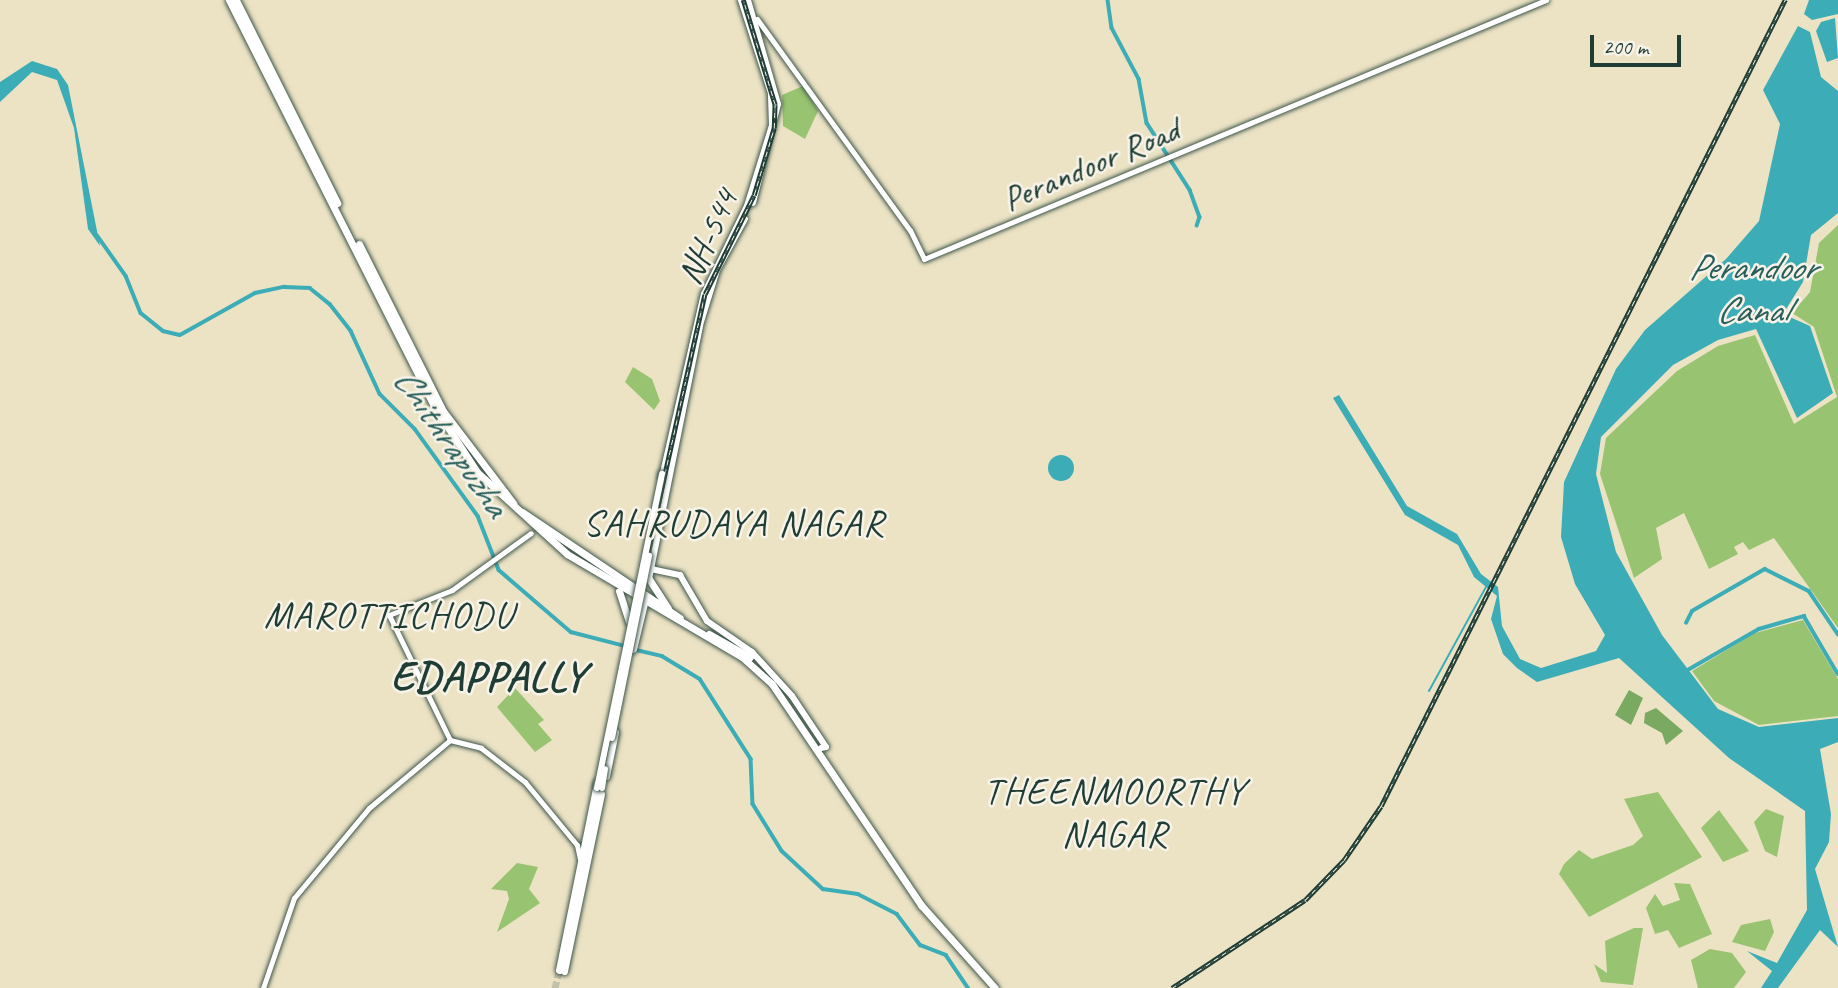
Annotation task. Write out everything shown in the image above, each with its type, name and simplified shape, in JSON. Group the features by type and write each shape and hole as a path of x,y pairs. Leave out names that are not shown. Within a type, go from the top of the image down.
{"highway":[{"path":"229,0 312,144 425,381 461,450 495,491 534,529 614,584 635,590"},
{"path":"236,0 313,170 395,334 492,475 540,527 772,684 823,748"},
{"path":"649,579 669,614"},
{"path":"614,584 627,602 629,622"},
{"path":"635,590 600,788 586,835 561,970 600,788 645,599"},
{"path":"640,616 649,611 669,614 736,646 769,675 823,748 895,867 939,929 996,988"}],"main road":[{"name":"NH-544","path":"665,475 682,393 709,290 758,181 774,112 753,27 741,0"},
{"name":"NH-544","path":"682,393 718,259 738,227 777,125 757,19 748,0"},
{"name":"Perandoor Road","path":"757,19 904,221 924,259 1166,161 1419,48 1546,0"},
{"path":"649,579 665,475"},
{"path":"635,590 665,475"},
{"path":"600,788 665,475"},
{"path":"450,740 388,615 482,572 531,533"},
{"path":"651,569 680,575 707,621 752,652 769,675"},
{"path":"450,740 476,746 526,782 572,839 580,868"},
{"path":"262,988 294,898 358,820 450,740"},
{"path":"572,839 586,835"}],"green space":[{"path":"803,86 818,111 805,139 783,126 782,95"},
{"path":"1838,225 1838,628 1774,538 1749,550 1743,542 1734,547 1738,554 1709,569 1684,513 1656,528 1662,559 1634,578 1600,474 1606,438 1677,371 1718,346 1755,335 1794,424 1837,397 1814,327 1792,313 1810,292 1819,243"},
{"path":"633,367 652,379 660,401 654,410 625,382"},
{"path":"1803,620 1838,679 1838,716 1759,725 1714,701 1692,671 1755,633"},
{"path":"515,688 544,720 538,724 552,740 535,752 497,707"},
{"path":"1629,690 1643,698 1631,725 1615,715"},
{"path":"1656,708 1683,731 1666,745 1662,733 1644,723 1645,713"},
{"path":"1658,792 1702,857 1589,917 1559,874 1564,864 1579,850 1592,859 1633,845 1643,836 1624,799"},
{"path":"1766,809 1784,816 1777,857 1765,851 1754,822"},
{"path":"1719,810 1749,851 1723,862 1701,828"},
{"path":"517,863 538,867 529,889 540,903 497,932 509,899 507,891 491,889"},
{"path":"1674,883 1690,884 1712,934 1679,948 1668,930 1655,934 1646,908 1655,894 1663,906 1680,900"},
{"path":"1770,919 1774,932 1765,951 1732,942 1741,925"},
{"path":"1634,928 1643,928 1633,985 1601,982 1594,964 1607,973 1605,941"},
{"path":"1710,949 1732,953 1746,972 1734,988 1698,988 1691,960"}],"water":[{"path":"1809,0 1838,0 1838,14 1812,20 1804,14"},
{"path":"1835,18 1838,58 1827,62 1816,31 1821,22"},
{"name":"Perandoor Canal","path":"1798,26 1810,32 1821,77 1838,91 1838,213 1811,235 1803,282 1783,314 1810,326 1833,393 1797,418 1756,329 1718,340 1673,365 1601,437 1596,474 1616,552 1662,635 1718,709 1759,727 1838,718 1838,742 1820,749 1831,814 1829,842 1815,869 1838,947 1820,930 1778,988 1761,988 1772,971 1747,951 1777,963 1807,910 1805,811 1729,758 1619,658 1537,682 1517,668 1503,654 1491,619 1497,596 1474,577 1458,545 1405,515 1333,398 1339,395 1407,506 1457,534 1481,574 1498,587 1502,626 1520,659 1541,668 1596,651 1605,635 1575,584 1561,537 1564,482 1616,369 1645,330 1726,259 1759,221 1780,124 1763,90"},
{"path":"32,61 57,69 68,85 100,246 88,229 74,128 57,80 32,72 0,102 0,82"},
{"path":"1061,455 1070,459 1074,468 1070,477 1061,481 1052,477 1048,468 1052,459"}],"waterway":[{"path":"1108,0 1112,28 1139,79 1147,123 1190,190 1200,217 1197,226"},
{"name":"Chithrapuzha","path":"97,235 126,276 141,313 163,331 180,335 255,293 284,287 310,288 330,304 351,331 380,394 415,429 478,516 499,570 571,632 625,646"},
{"path":"1686,623 1692,611 1765,569 1809,591 1838,634"},
{"path":"1429,691 1486,587"},
{"path":"1686,671 1759,629 1804,616 1838,674"},
{"name":"Chithrapuzha","path":"632,649 662,656 700,679 751,759 753,804 782,851 823,889 858,894 897,914 920,945 946,955 968,988"}],"tunnel":[{"path":"555,988 559,970"}],"railway":[{"path":"628,640 705,294 754,195 774,128 775,105 743,0"},
{"path":"1172,988 1305,900 1344,860 1381,806 1785,0"}],"district":[{"name":"SAHRUDAYA NAGAR","path":"734,523"},
{"name":"MAROTTICHODU","path":"389,615"},
{"name":"EDAPPALLY","path":"489,677"},
{"name":"THEENMOORTHY NAGAR","path":"1115,814"}]}
